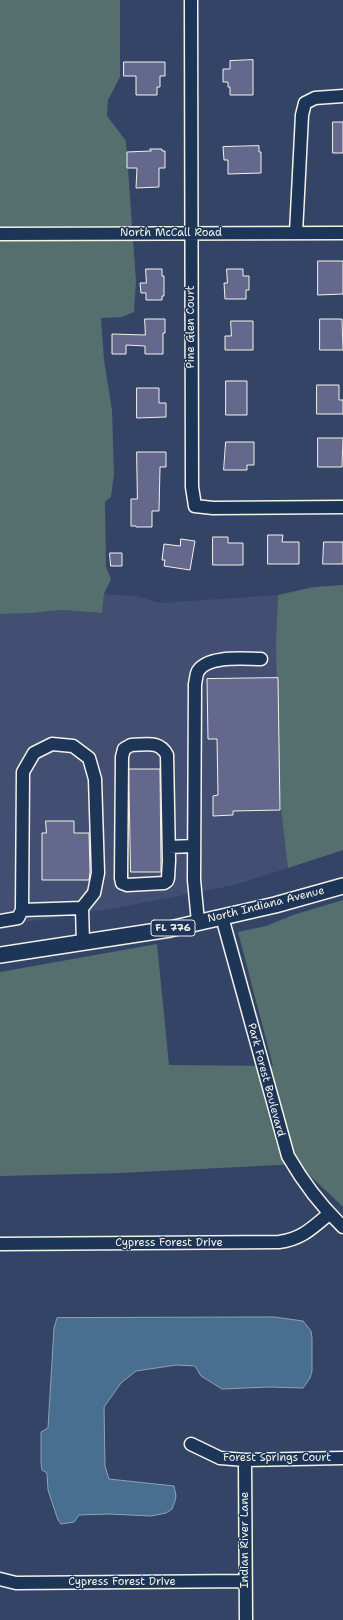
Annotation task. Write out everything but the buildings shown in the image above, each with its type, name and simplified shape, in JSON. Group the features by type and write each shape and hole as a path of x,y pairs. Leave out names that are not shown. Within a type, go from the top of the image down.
{"main road":[{"name":"North Indiana Avenue","path":"0,955 170,929 275,905 343,886"}],"street":[{"name":"Pine Glen Court","path":"191,0 192,487 195,506 213,508 343,507"},
{"path":"296,233 302,116 305,103 314,98 343,96"},
{"name":"North McCall Road","path":"0,234 343,233"},
{"path":"198,922 194,880 195,684 198,672 206,664 215,660 261,659"},
{"path":"0,921 18,918 22,910 23,772 34,753 52,744 73,746 89,758 94,778 98,873 94,893 82,908 83,943"},
{"path":"131,745 157,745 163,749 166,756 169,847 167,881 164,883 127,885 122,883 122,757 124,749 131,745"},
{"path":"169,847 194,846"},
{"path":"22,910 82,908"},
{"name":"Park Forest Boulevard","path":"222,917 282,1139 288,1156 300,1177 329,1214 343,1226"},
{"name":"Cypress Forest Drive","path":"0,1244 279,1242 291,1240 301,1236 329,1214"},
{"name":"Forest Springs Court","path":"191,1444 220,1458 245,1460 343,1458"},
{"name":"Indian River Lane","path":"245,1460 246,1620"},
{"name":"Cypress Forest Drive","path":"0,1579 16,1583 245,1582"}],"shaded area":[{"path":"104,594 136,596 160,603 278,595 277,655 288,868 234,885 122,907 0,926 0,614 61,610 102,613"},
{"path":"274,1317 303,1321 311,1331 312,1371 310,1378 303,1388 269,1387 222,1389 201,1376 195,1366 176,1365 136,1371 121,1383 104,1407 105,1466 109,1479 174,1486 176,1496 172,1509 166,1513 151,1516 109,1514 79,1515 74,1522 61,1524 58,1520 48,1490 47,1473 42,1470 41,1463 41,1432 48,1428 54,1328 57,1318"}],"green space":[{"path":"0,0 120,0 120,77 108,100 107,116 126,141 136,281 134,312 122,317 101,318 104,360 112,410 114,474 111,497 105,502 106,567 111,579 104,594 102,613 61,610 0,614"},
{"path":"343,585 343,850 288,868 279,790 276,644 278,595 314,587"},
{"path":"343,900 343,1207 298,1164 121,1173 0,1176 0,972 157,944 169,1065 273,1066 238,932 266,926 293,915"}]}
